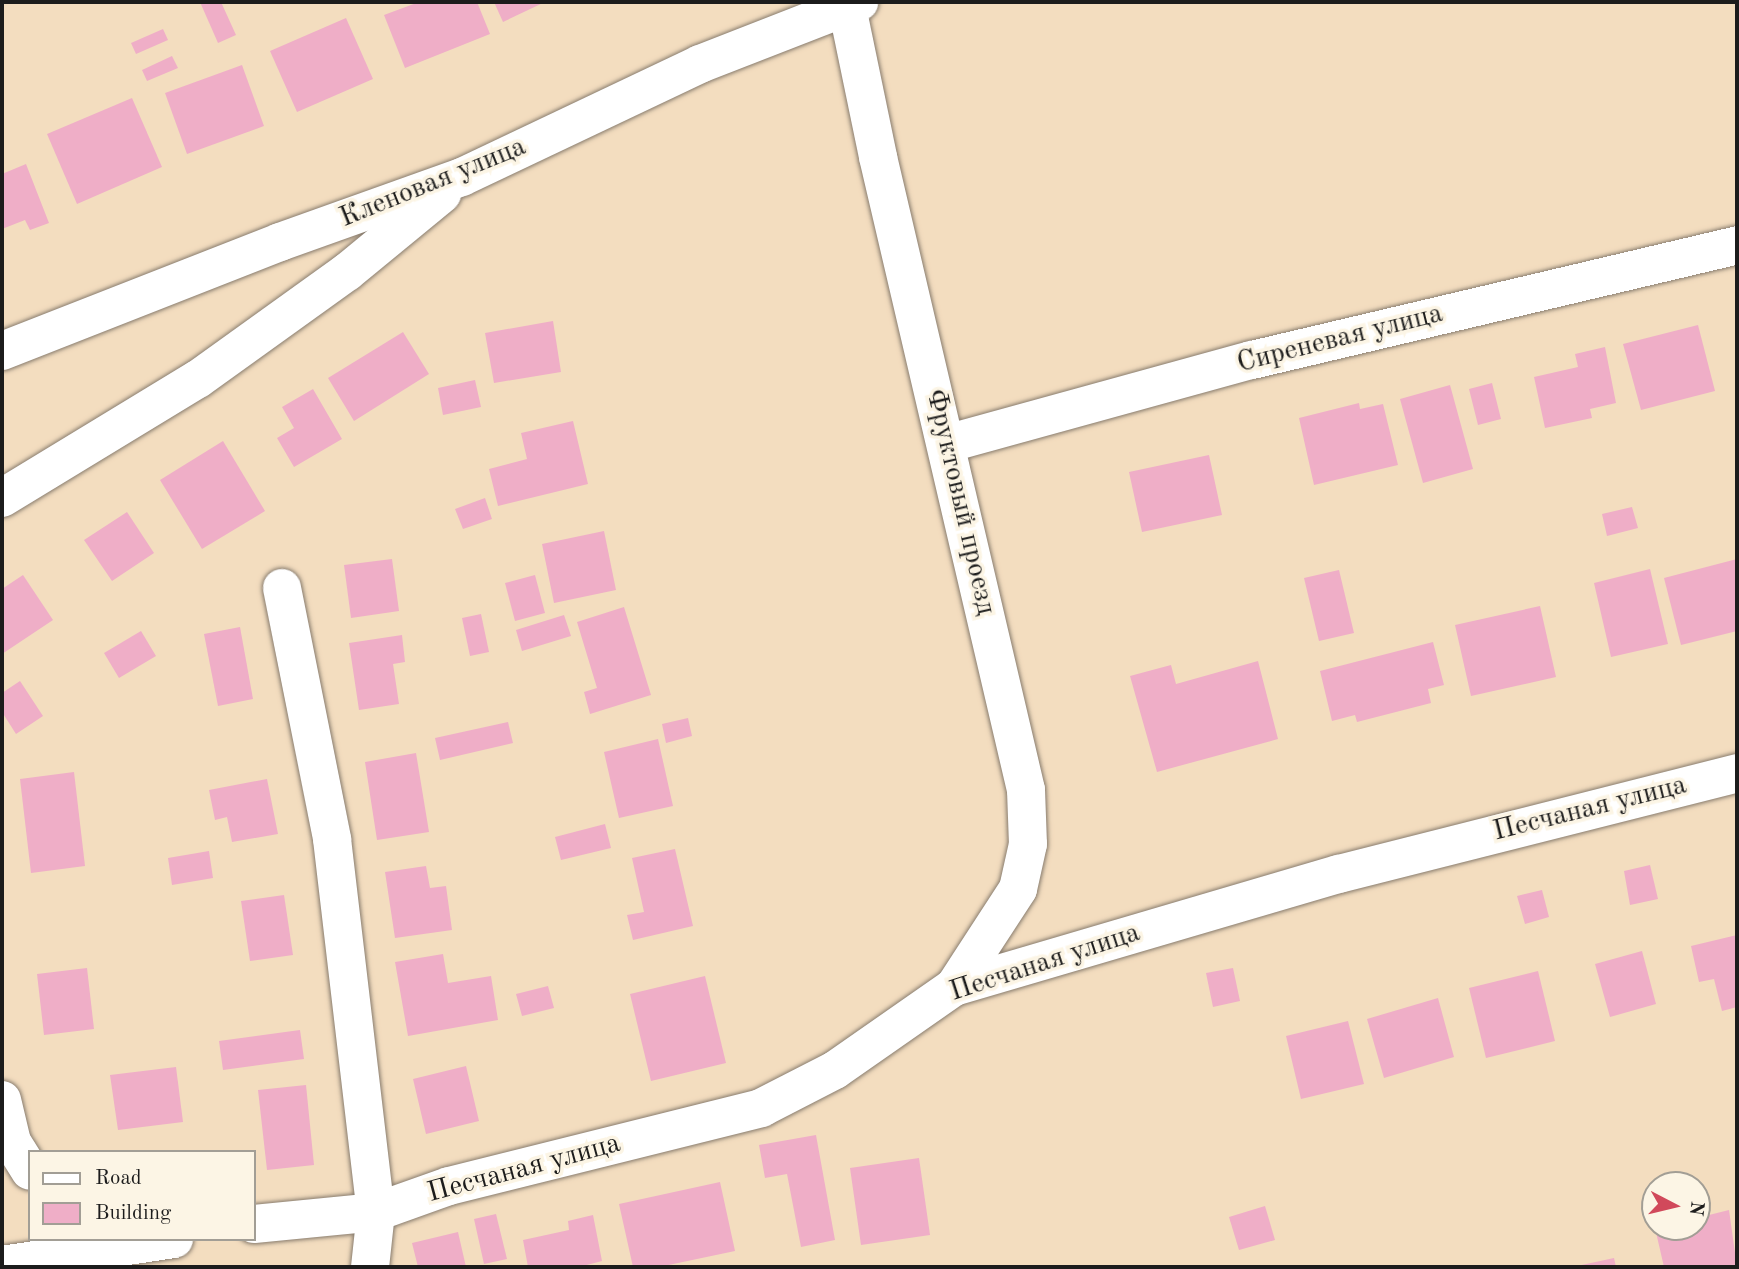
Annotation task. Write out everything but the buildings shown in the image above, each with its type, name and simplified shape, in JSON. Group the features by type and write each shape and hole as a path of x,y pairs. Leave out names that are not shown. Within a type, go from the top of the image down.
{"street":[{"name":"Кленовая улица","path":"2,351 280,242 462,177 700,64 851,4"},
{"name":"Фруктовый проезд","path":"851,4 946,444 1015,734 1028,817 1024,869 1015,897 954,987"},
{"path":"2,498 198,379 348,272 462,177"},
{"name":"Сиреневая улица","path":"946,444 1252,360 1737,245"},
{"path":"282,588 331,839 376,1212 370,1267"},
{"name":"Песчаная улица","path":"256,1224 376,1212 449,1186 761,1108 835,1070 954,987 1339,874 1737,773"},
{"path":"2,1100 12,1142 28,1168"},
{"path":"2,1265 114,1244 150,1241"}]}
